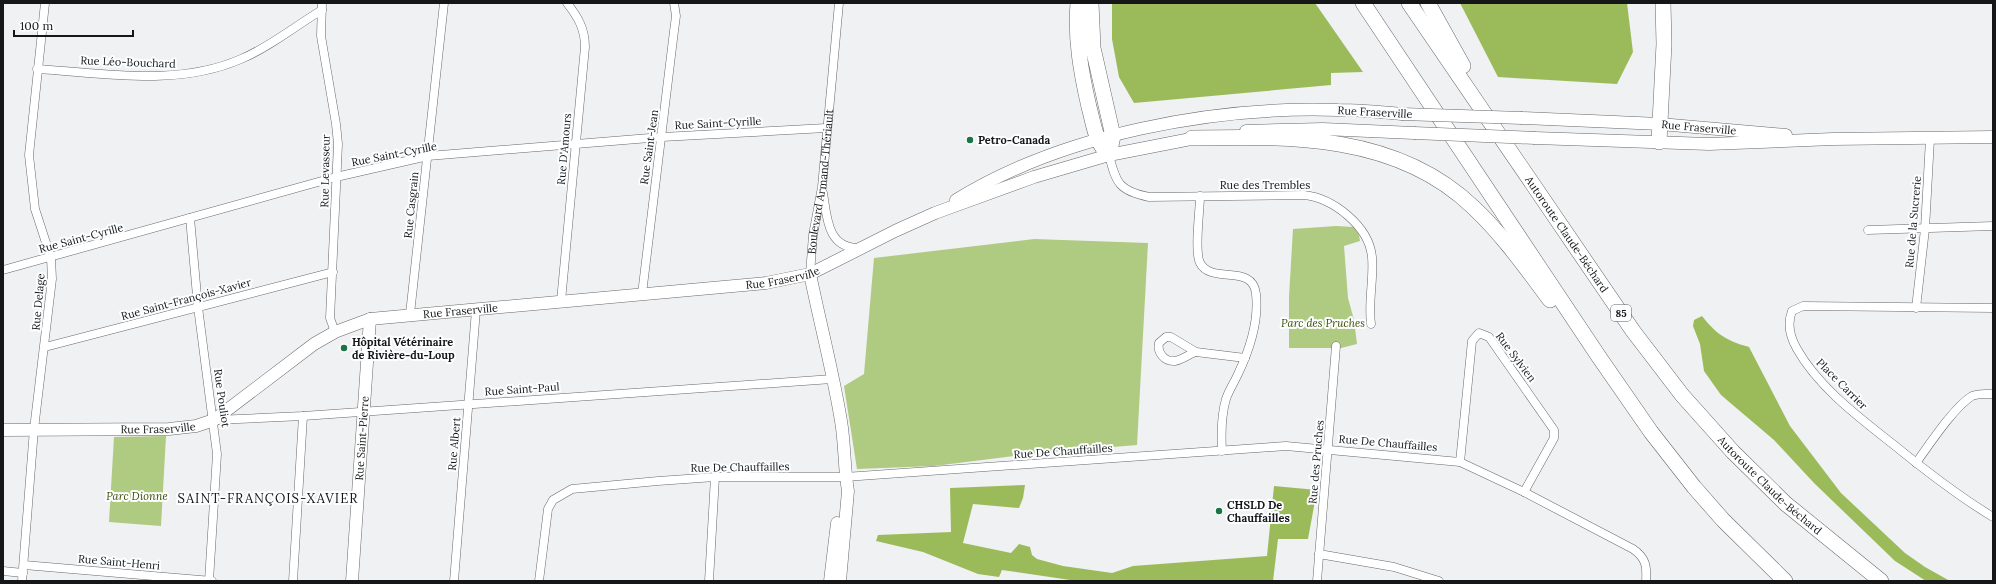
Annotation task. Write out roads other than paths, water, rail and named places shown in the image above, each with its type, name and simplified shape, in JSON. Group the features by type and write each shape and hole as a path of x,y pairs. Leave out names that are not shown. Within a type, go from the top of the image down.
{"highway":[{"path":"1078,3 1076,32 1078,58 1098,141 1109,155"},
{"path":"1091,3 1093,48 1113,136 1109,155"},
{"path":"1351,3 1488,190"},
{"path":"1362,3 1599,357 1676,464"},
{"name":"Autoroute Claude-Béchard","path":"1409,3 1654,360 1707,424 1786,504 1881,581"},
{"path":"1428,3 1460,62 1548,205"},
{"path":"1659,142 1664,44 1663,3"},
{"path":"1192,138 1263,137 1304,139 1332,143 1400,160 1423,170 1447,185 1473,207 1509,246 1557,309 1623,403 1723,520 1785,581"}],"main road":[{"name":"Rue Fraserville","path":"935,213 993,180 1040,160 1113,136 1187,120 1260,112 1338,110 1402,114 1660,124 1833,139"},
{"name":"Rue Fraserville","path":"3,430 169,430 196,426 214,420 314,344 334,332 370,319 410,314 476,310 766,283 810,274 894,231 935,213 1034,177 1109,155 1192,138 1240,132 1294,128 1709,144 1833,139 1930,139 1993,137"},
{"name":"Boulevard Armand-Thériault","path":"810,274 845,446 848,492 840,581"},
{"name":"Rue Saint-Pierre","path":"352,581 370,319"},
{"name":"Boulevard Armand-Thériault","path":"830,581 841,490 846,477"}],"street":[{"name":"Rue Delage","path":"23,573 34,429 52,279 51,258 35,209 29,155 44,3"},
{"name":"Rue Casgrain","path":"410,314 444,3"},
{"name":"Rue D'Amours","path":"561,301 585,35 582,25 567,3"},
{"name":"Rue Saint-Jean","path":"642,294 657,159 662,137 676,16 674,3"},
{"name":"Boulevard Armand-Thériault","path":"810,274 813,235 822,187 826,128 840,3"},
{"name":"Rue Léo-Bouchard","path":"37,69 170,76 197,74 242,59 268,45 322,7"},
{"name":"Rue Levasseur","path":"322,7 322,44 336,124 336,177 330,318 334,332"},
{"name":"Rue Saint-Cyrille","path":"3,270 51,258 336,177 428,156 662,137 826,128"},
{"name":"Rue de la Sucrerie","path":"1916,308 1925,229 1930,139"},
{"name":"Rue des Trembles","path":"1109,155 1119,182 1128,192 1149,197 1304,195 1315,196 1335,205 1354,222 1368,243 1372,255 1369,311 1371,324"},
{"path":"822,187 827,223 835,238 842,245 852,248 863,248"},
{"path":"1200,196 1197,249 1200,263 1212,273 1232,274 1247,279 1253,286 1256,293 1255,318 1245,358 1226,400 1222,427 1222,451"},
{"name":"Rue Pouliot","path":"190,218 198,307 214,420 217,454 217,482 209,581"},
{"path":"1868,230 1993,226"},
{"name":"Rue Saint-François-Xavier","path":"45,347 333,272"},
{"name":"Place Carrier","path":"1993,308 1803,306 1792,311 1789,326 1800,354 1824,384 1874,430 1962,498 1993,518"},
{"name":"Rue Albert","path":"454,581 476,310"},
{"name":"Rue Sylvien","path":"1460,462 1472,341 1479,333 1489,337 1554,430 1554,438 1524,492"},
{"name":"Rue des Pruches","path":"1317,581 1336,346"},
{"path":"1196,352 1245,358"},
{"name":"Rue Saint-Paul","path":"214,420 303,416 832,379"},
{"path":"1916,463 1959,407 1972,396 1978,394 1993,394"},
{"path":"294,581 303,416"},
{"name":"Rue De Chauffailles","path":"539,581 548,510 553,500 572,489 715,477 846,477 1286,446 1460,462 1524,492 1639,553 1647,565 1646,581"},
{"path":"708,581 715,477"},
{"path":"1319,554 1394,567 1439,581"},
{"name":"Rue Saint-Henri","path":"3,571 212,581"}],"place":[{"name":"Petro-Canada","path":"970,140"},
{"name":"Hôpital Vétérinaire de Rivière-du-Loup","path":"344,348"},
{"name":"CHSLD De Chauffailles","path":"1219,511"}],"district":[{"name":"SAINT-FRANÇOIS-XAVIER","path":"268,498"}],"park label":[{"name":"Parc des Pruches","path":"1323,323"},
{"name":"Parc Dionne","path":"137,496"}]}
